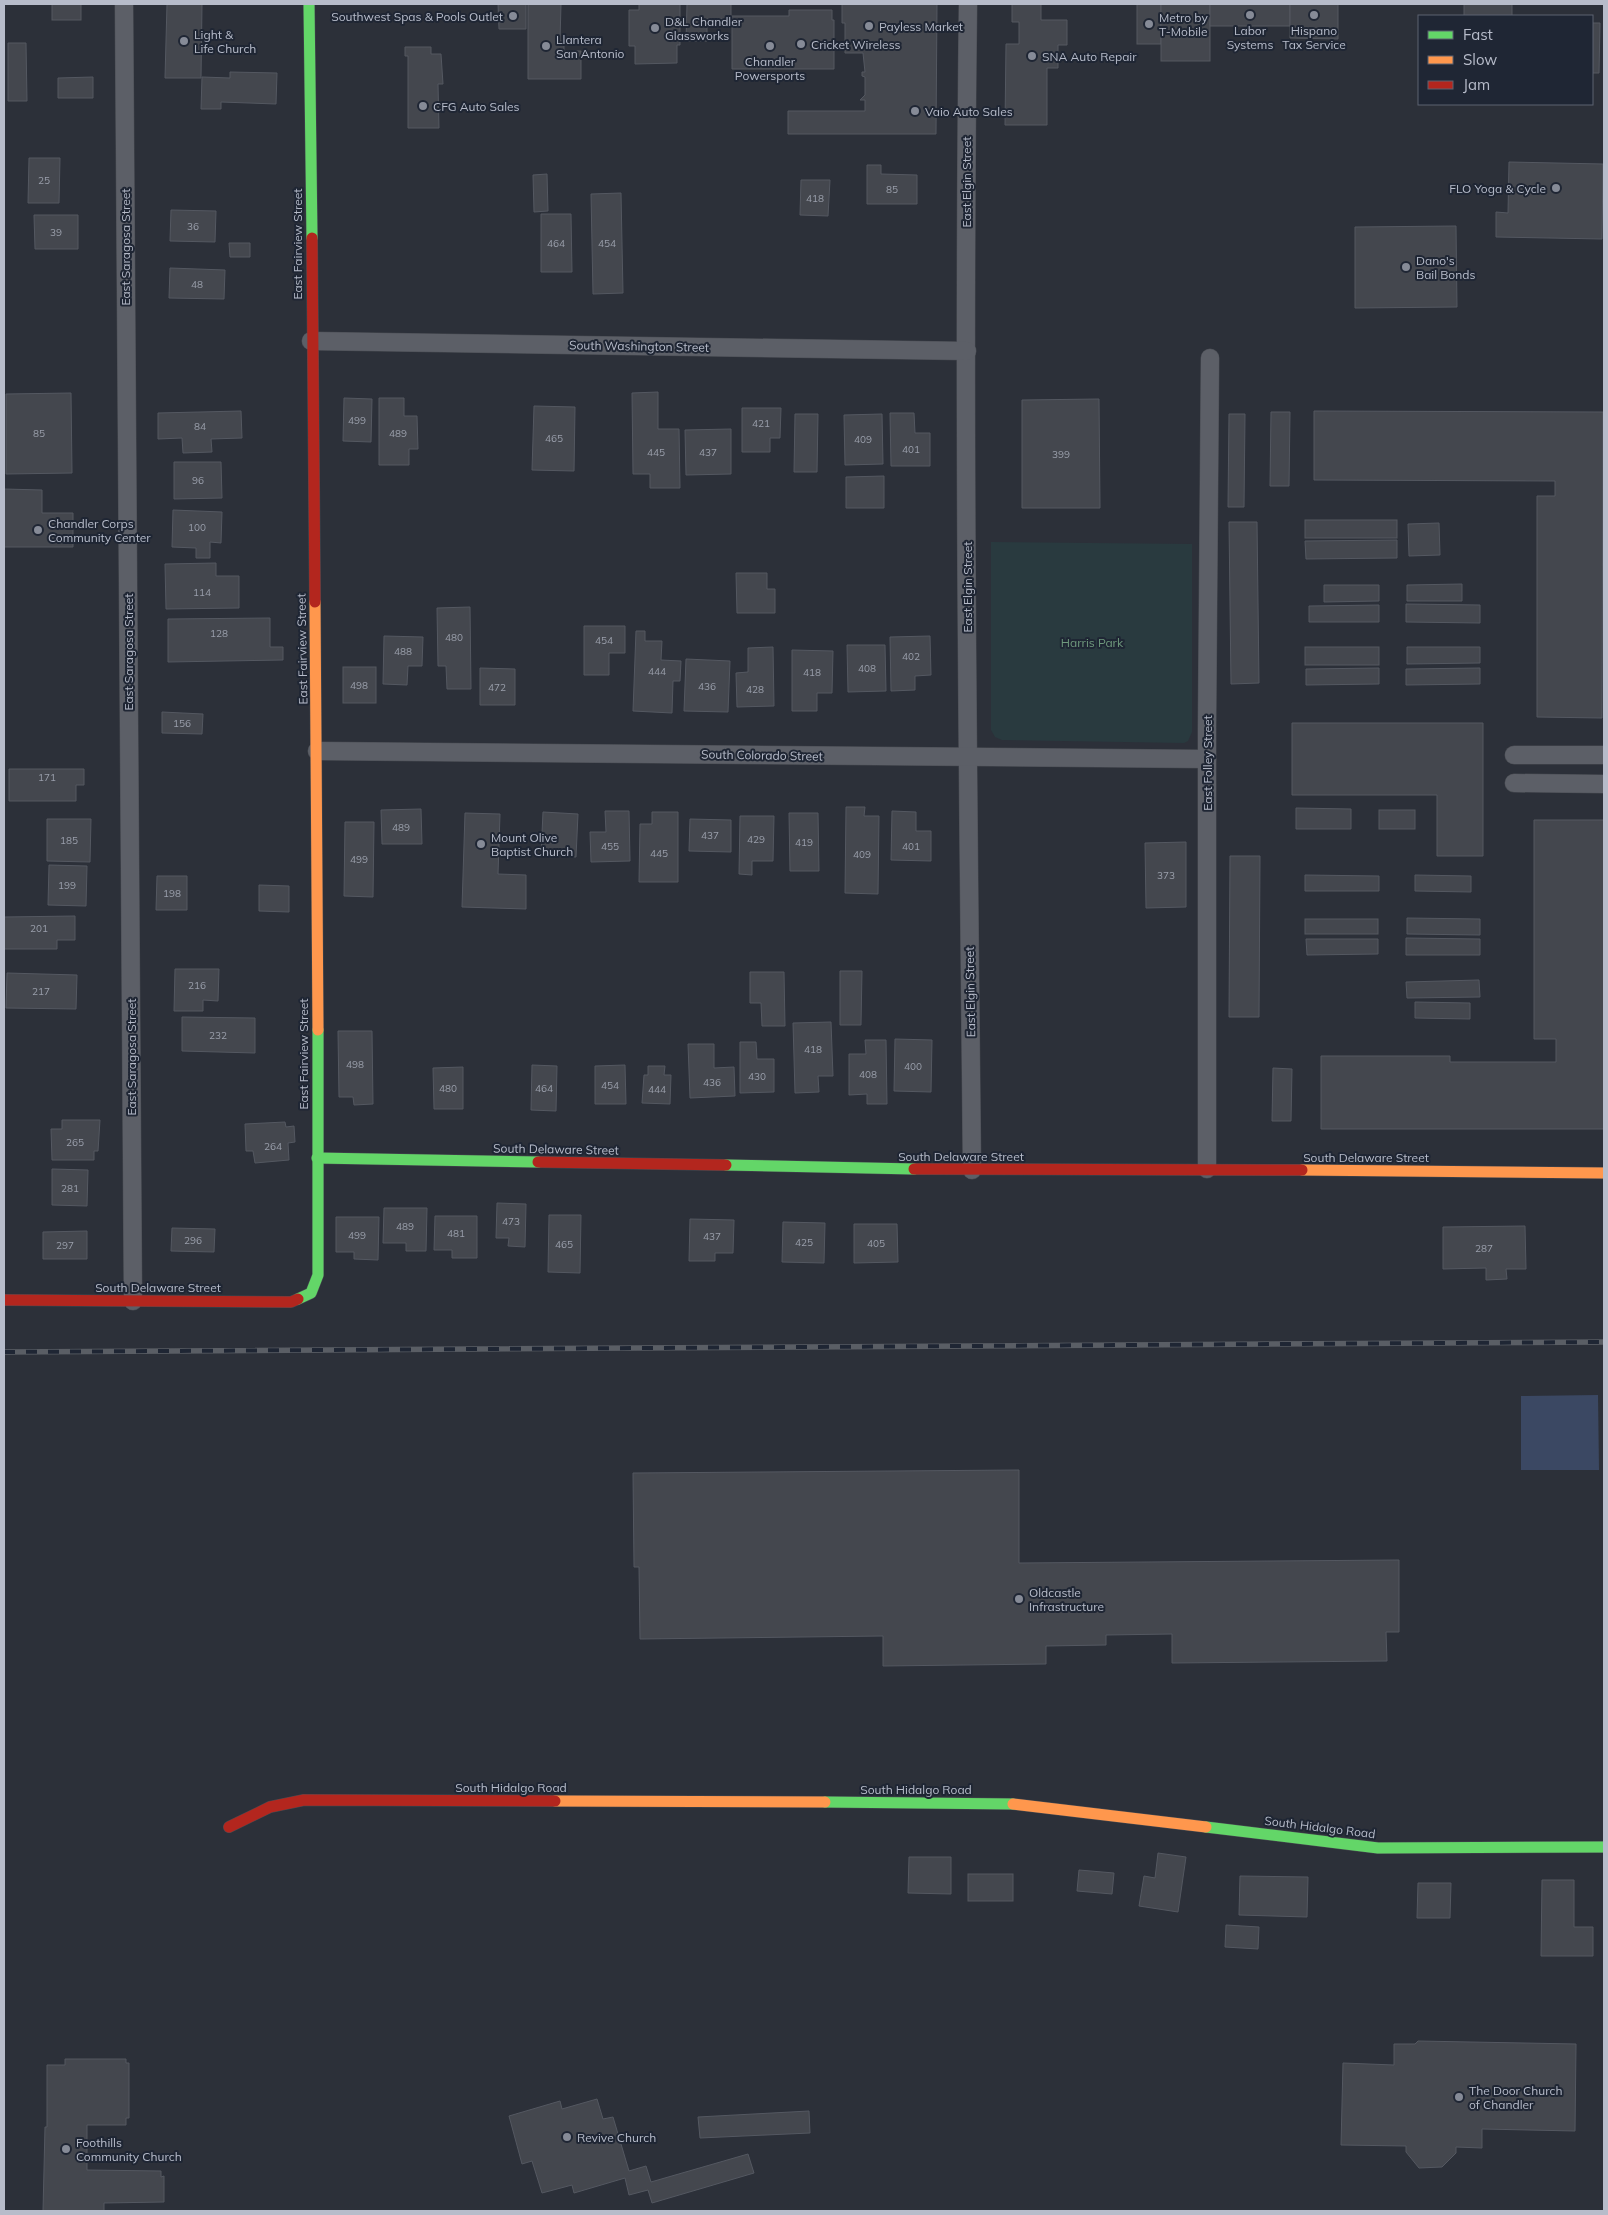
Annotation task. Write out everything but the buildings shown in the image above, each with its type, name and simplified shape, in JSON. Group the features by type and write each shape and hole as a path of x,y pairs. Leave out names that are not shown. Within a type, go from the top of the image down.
{"street":[{"name":"East Saragosa Street","path":"124,4 133,1301"},
{"name":"East Fairview Street","path":"309,4 311,341 317,751 318,1275 311,1293"},
{"name":"East Elgin Street","path":"968,4 966,145 967,757 972,1170"},
{"name":"South Washington Street","path":"311,341 967,351"},
{"name":"East Folley Street","path":"1207,1169 1207,759 1210,358"},
{"name":"South Colorado Street","path":"317,751 1207,759"},
{"path":"1514,755 1604,754"},
{"path":"1514,782 1604,784"},
{"name":"South Delaware Street","path":"317,1158 972,1170 1207,1169 1604,1173"},
{"name":"South Delaware Street","path":"4,1300 291,1302 311,1293"},
{"name":"South Hidalgo Road","path":"229,1827 270,1807 304,1800 1002,1803 1378,1848 1604,1847"}],"green space":[{"name":"Harris Park","path":"991,542 1192,544 1192,732 1188,741 1184,743 1002,740 995,737 991,730"}],"water":[{"path":"1598,1395 1599,1470 1521,1470 1521,1396"}],"railway":[{"path":"4,1352 1604,1342"}],"traffic: fast":[{"path":"309,4 312,238"},
{"path":"298,1299 311,1293 318,1275 318,1030"},
{"path":"317,1158 538,1162"},
{"path":"726,1165 914,1169"},
{"path":"825,1802 1013,1804"},
{"path":"1206,1827 1378,1848 1604,1847"}],"traffic: slow":[{"path":"315,602 318,1030"},
{"path":"1302,1170 1604,1173"},
{"path":"555,1801 825,1802"},
{"path":"1013,1804 1206,1827"}],"traffic: jam":[{"path":"312,238 315,602"},
{"path":"538,1162 726,1165"},
{"path":"914,1169 1302,1170"},
{"path":"4,1300 291,1302 298,1299"},
{"path":"229,1827 270,1807 304,1800 555,1801"}],"place":[{"name":"Labor Systems","path":"1250,15"},
{"name":"Hispano Tax Service","path":"1314,15"},
{"name":"Southwest Spas & Pools Outlet","path":"513,16"},
{"name":"Metro by T-Mobile","path":"1149,24"},
{"name":"Payless Market","path":"869,26"},
{"name":"D&L Chandler Glassworks","path":"655,28"},
{"name":"Light & Life Church","path":"184,41"},
{"name":"Cricket Wireless","path":"801,44"},
{"name":"Llantera San Antonio","path":"546,46"},
{"name":"Chandler Powersports","path":"770,46"},
{"name":"SNA Auto Repair","path":"1032,56"},
{"name":"CFG Auto Sales","path":"423,106"},
{"name":"Vaio Auto Sales","path":"915,111"},
{"name":"FLO Yoga & Cycle","path":"1556,188"},
{"name":"Dano's Bail Bonds","path":"1406,267"},
{"name":"Chandler Corps Community Center","path":"38,530"},
{"name":"Mount Olive Baptist Church","path":"481,844"},
{"name":"Oldcastle Infrastructure","path":"1019,1599"},
{"name":"The Door Church of Chandler","path":"1459,2097"},
{"name":"Revive Church","path":"567,2137"},
{"name":"Foothills Community Church","path":"66,2149"}]}
